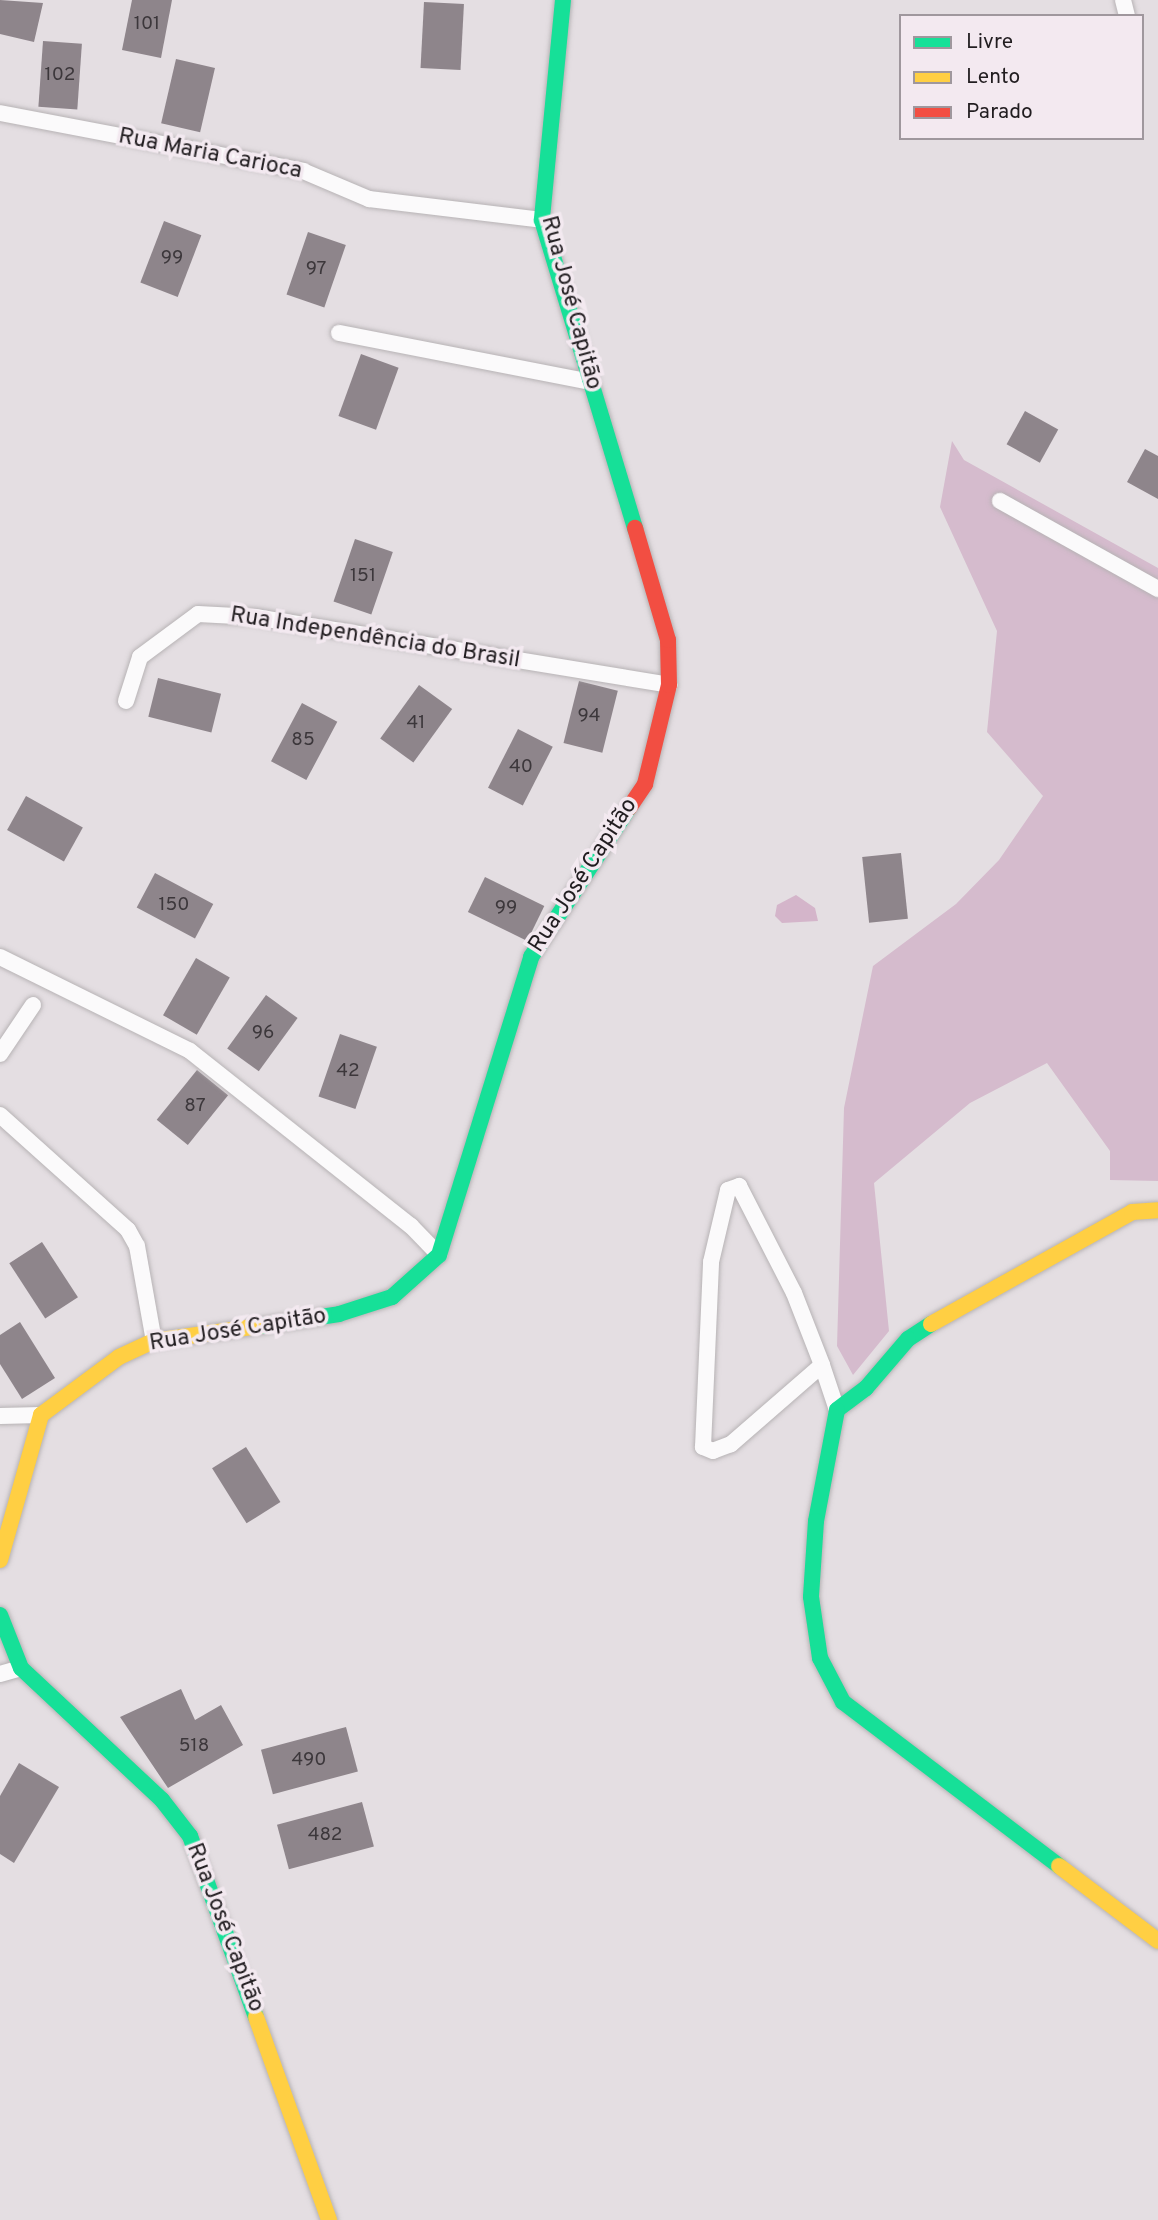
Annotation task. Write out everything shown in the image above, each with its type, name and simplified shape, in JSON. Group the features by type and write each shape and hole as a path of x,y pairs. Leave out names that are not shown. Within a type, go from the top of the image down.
{"street":[{"name":"Rua José Capitão","path":"41,1415 120,1357 153,1340 339,1314 392,1297 439,1255 531,957 645,784 669,685 668,640 542,220 563,0"},
{"name":"Rua Maria Carioca","path":"0,113 303,171 369,199 542,220"},
{"path":"340,333 591,382"},
{"path":"1000,501 1158,589"},
{"name":"Rua Independência do Brasil","path":"126,701 140,657 198,614 255,617 669,685"},
{"path":"0,957 190,1051 411,1226 439,1255"},
{"path":"0,1054 33,1005"},
{"path":"0,1115 128,1230 137,1246 153,1340"},
{"path":"822,1365 731,1444 713,1451 703,1447 711,1262 727,1190 739,1186 794,1293 822,1365 837,1410 816,1521 811,1597 830,1686 843,1702 1158,1941"},
{"path":"837,1410 866,1388 908,1339 985,1290 1132,1212 1158,1210"},
{"path":"0,1416 41,1415 0,1560"},
{"name":"Rua José Capitão","path":"0,1615 21,1668 162,1800 190,1836 329,2220"},
{"path":"0,1674 21,1668"}],"shaded area":[{"path":"952,441 964,460 1158,568 1158,1181 1110,1180 1110,1151 1047,1063 970,1103 874,1183 889,1331 853,1375 837,1346 844,1108 873,966 956,904 999,860 1043,796 987,732 997,631 940,507"},
{"path":"796,895 815,908 818,921 782,923 775,916 777,905"}],"building":[{"path":"0,0 43,3 34,42 0,34"},
{"path":"132,0 172,0 161,58 122,50"},
{"path":"424,2 464,4 460,70 421,68"},
{"path":"43,41 82,44 77,110 38,107"},
{"path":"176,59 215,68 200,132 161,123"},
{"path":"164,221 201,235 178,297 140,283"},
{"path":"308,232 346,245 324,307 287,294"},
{"path":"361,354 399,368 376,430 338,416"},
{"path":"1025,411 1058,429 1040,463 1007,444"},
{"path":"1145,449 1158,456 1158,499 1127,482"},
{"path":"355,539 393,552 371,614 334,601"},
{"path":"158,678 221,694 211,733 148,717"},
{"path":"579,681 618,691 602,753 564,743"},
{"path":"419,685 452,709 413,762 380,738"},
{"path":"302,703 337,722 306,780 271,761"},
{"path":"518,729 553,747 523,806 488,788"},
{"path":"26,796 83,828 64,862 7,830"},
{"path":"901,853 908,919 869,923 862,857"},
{"path":"155,873 213,904 195,938 137,907"},
{"path":"485,877 544,906 527,941 468,912"},
{"path":"196,958 230,978 197,1035 163,1015"},
{"path":"266,995 298,1018 259,1071 227,1048"},
{"path":"340,1034 377,1047 355,1109 319,1096"},
{"path":"197,1070 228,1095 188,1145 157,1120"},
{"path":"42,1242 78,1297 45,1319 9,1263"},
{"path":"20,1322 55,1378 22,1399 0,1364 0,1335"},
{"path":"246,1447 280,1502 247,1523 212,1468"},
{"path":"181,1689 195,1720 221,1705 243,1745 168,1788 120,1717"},
{"path":"346,1727 358,1771 273,1794 261,1750"},
{"path":"19,1763 59,1787 14,1863 0,1854 0,1796"},
{"path":"362,1802 374,1846 289,1869 277,1825"}],"traffic: fast":[{"path":"563,0 542,220 635,528"},
{"path":"260,1326 339,1314 392,1297 439,1255 531,957 629,808"},
{"path":"931,1324 908,1339 866,1388 837,1410 816,1521 811,1597 820,1658 843,1702 1059,1866"},
{"path":"0,1615 21,1668 162,1800 190,1836 256,2017"}],"traffic: slow":[{"path":"931,1324 1132,1212 1158,1210"},
{"path":"0,1560 41,1415 119,1357 154,1341 260,1326"},
{"path":"1059,1866 1158,1941"},
{"path":"256,2017 329,2220"}],"traffic: jam":[{"path":"629,808 645,784 669,685 668,640 635,528"}]}
